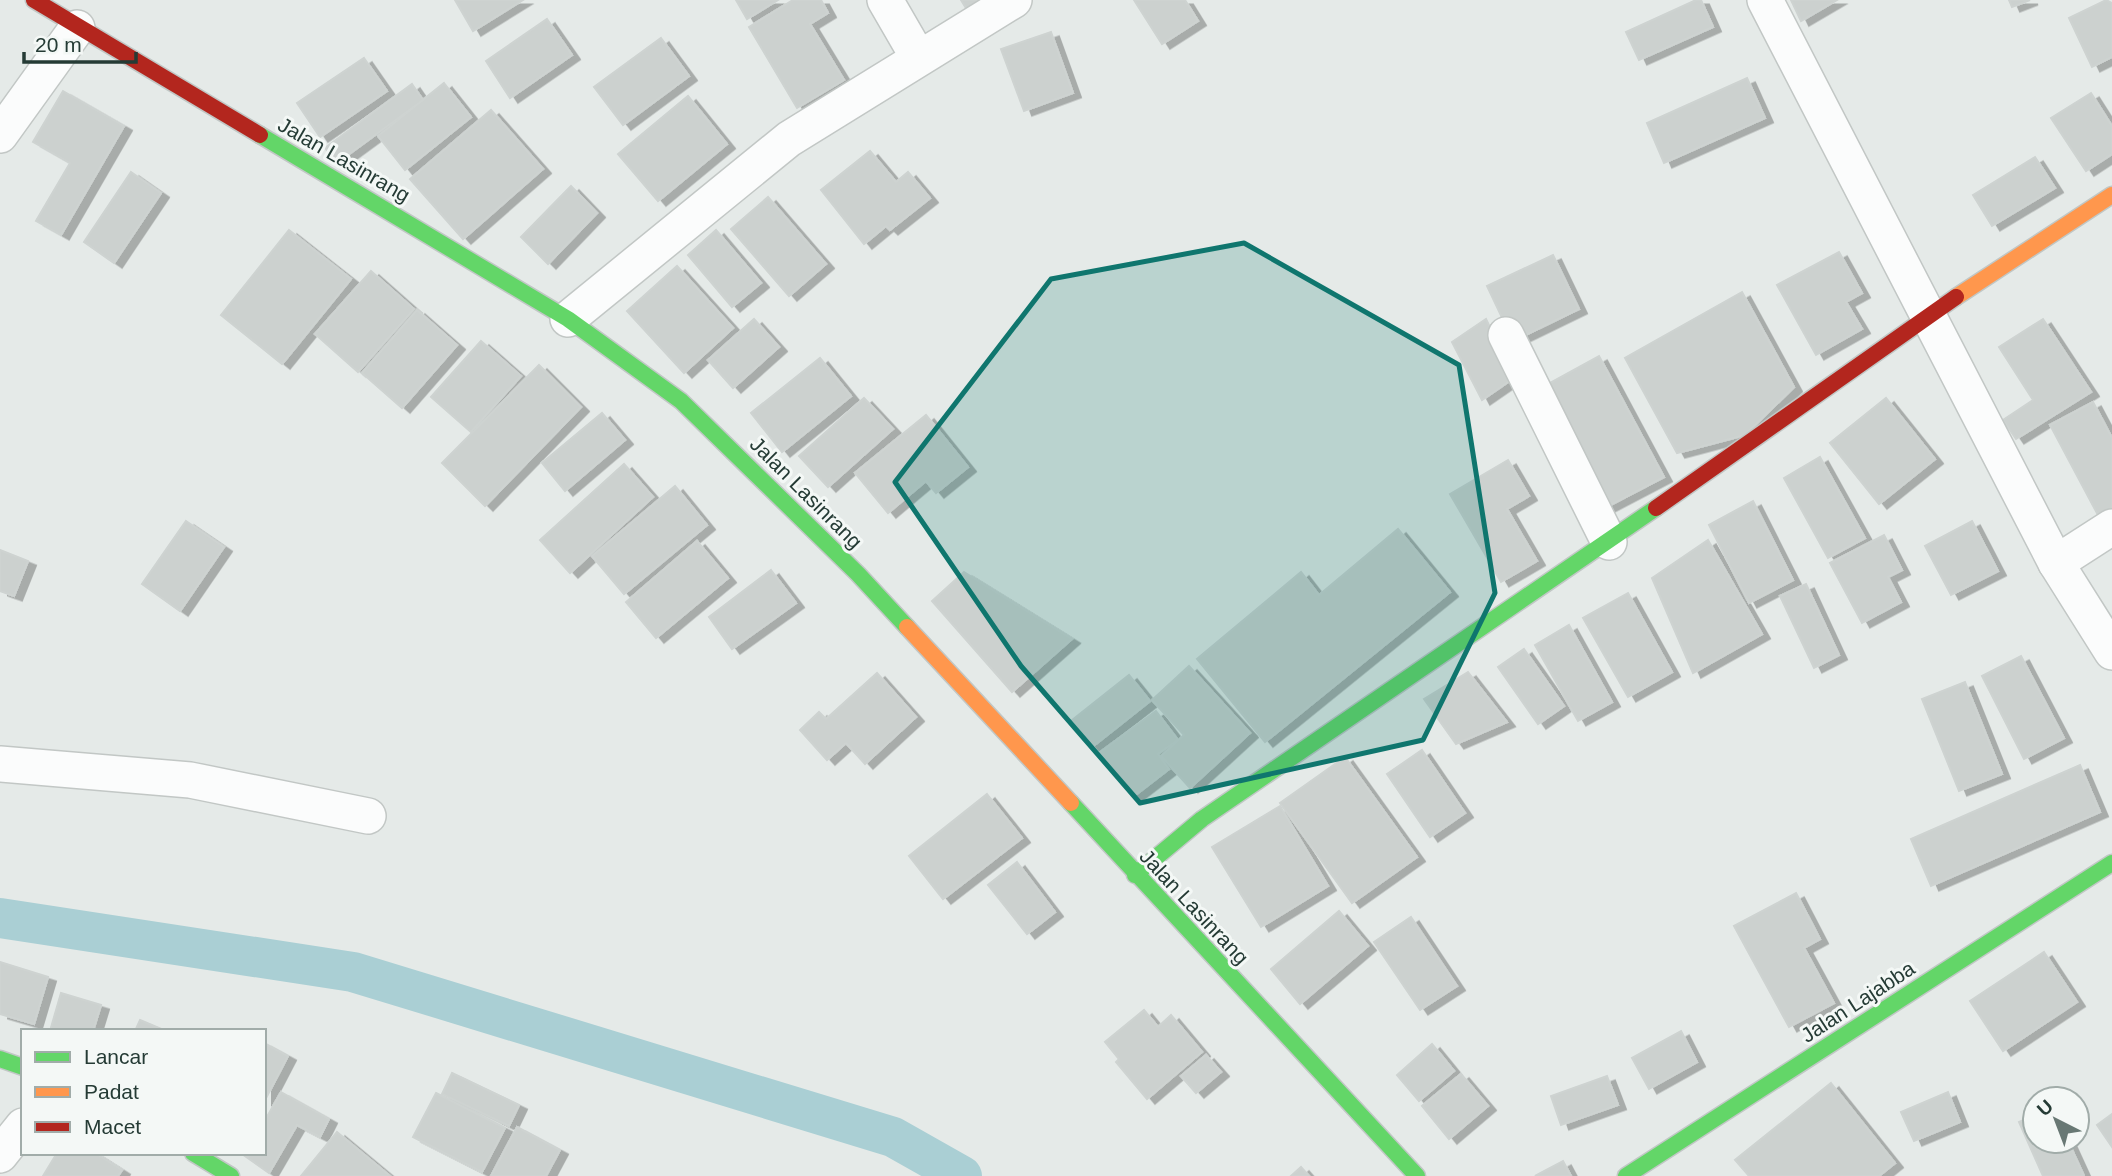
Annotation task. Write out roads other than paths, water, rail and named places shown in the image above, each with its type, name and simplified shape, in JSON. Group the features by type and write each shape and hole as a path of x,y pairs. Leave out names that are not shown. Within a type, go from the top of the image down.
{"street":[{"name":"Jalan Lasinrang","path":"34,0 568,319 681,401 858,574 1416,1176"},
{"path":"885,0 918,57"},
{"path":"568,319 789,139 1014,0"},
{"path":"1765,0 1930,314 2056,563 2112,652"},
{"path":"0,135 77,28"},
{"path":"1135,875 1202,819 1268,773 1609,542 1930,314 2112,195"},
{"path":"1506,335 1609,542"},
{"path":"2056,563 2112,527"},
{"path":"0,764 190,780 368,816"},
{"name":"Jalan Lajabba","path":"1626,1176 2112,863"},
{"path":"0,1059 21,1067"},
{"path":"0,1155 21,1129"},
{"path":"196,1155 230,1176"}],"waterway":[{"path":"0,918 353,972 893,1137 962,1176"}]}
